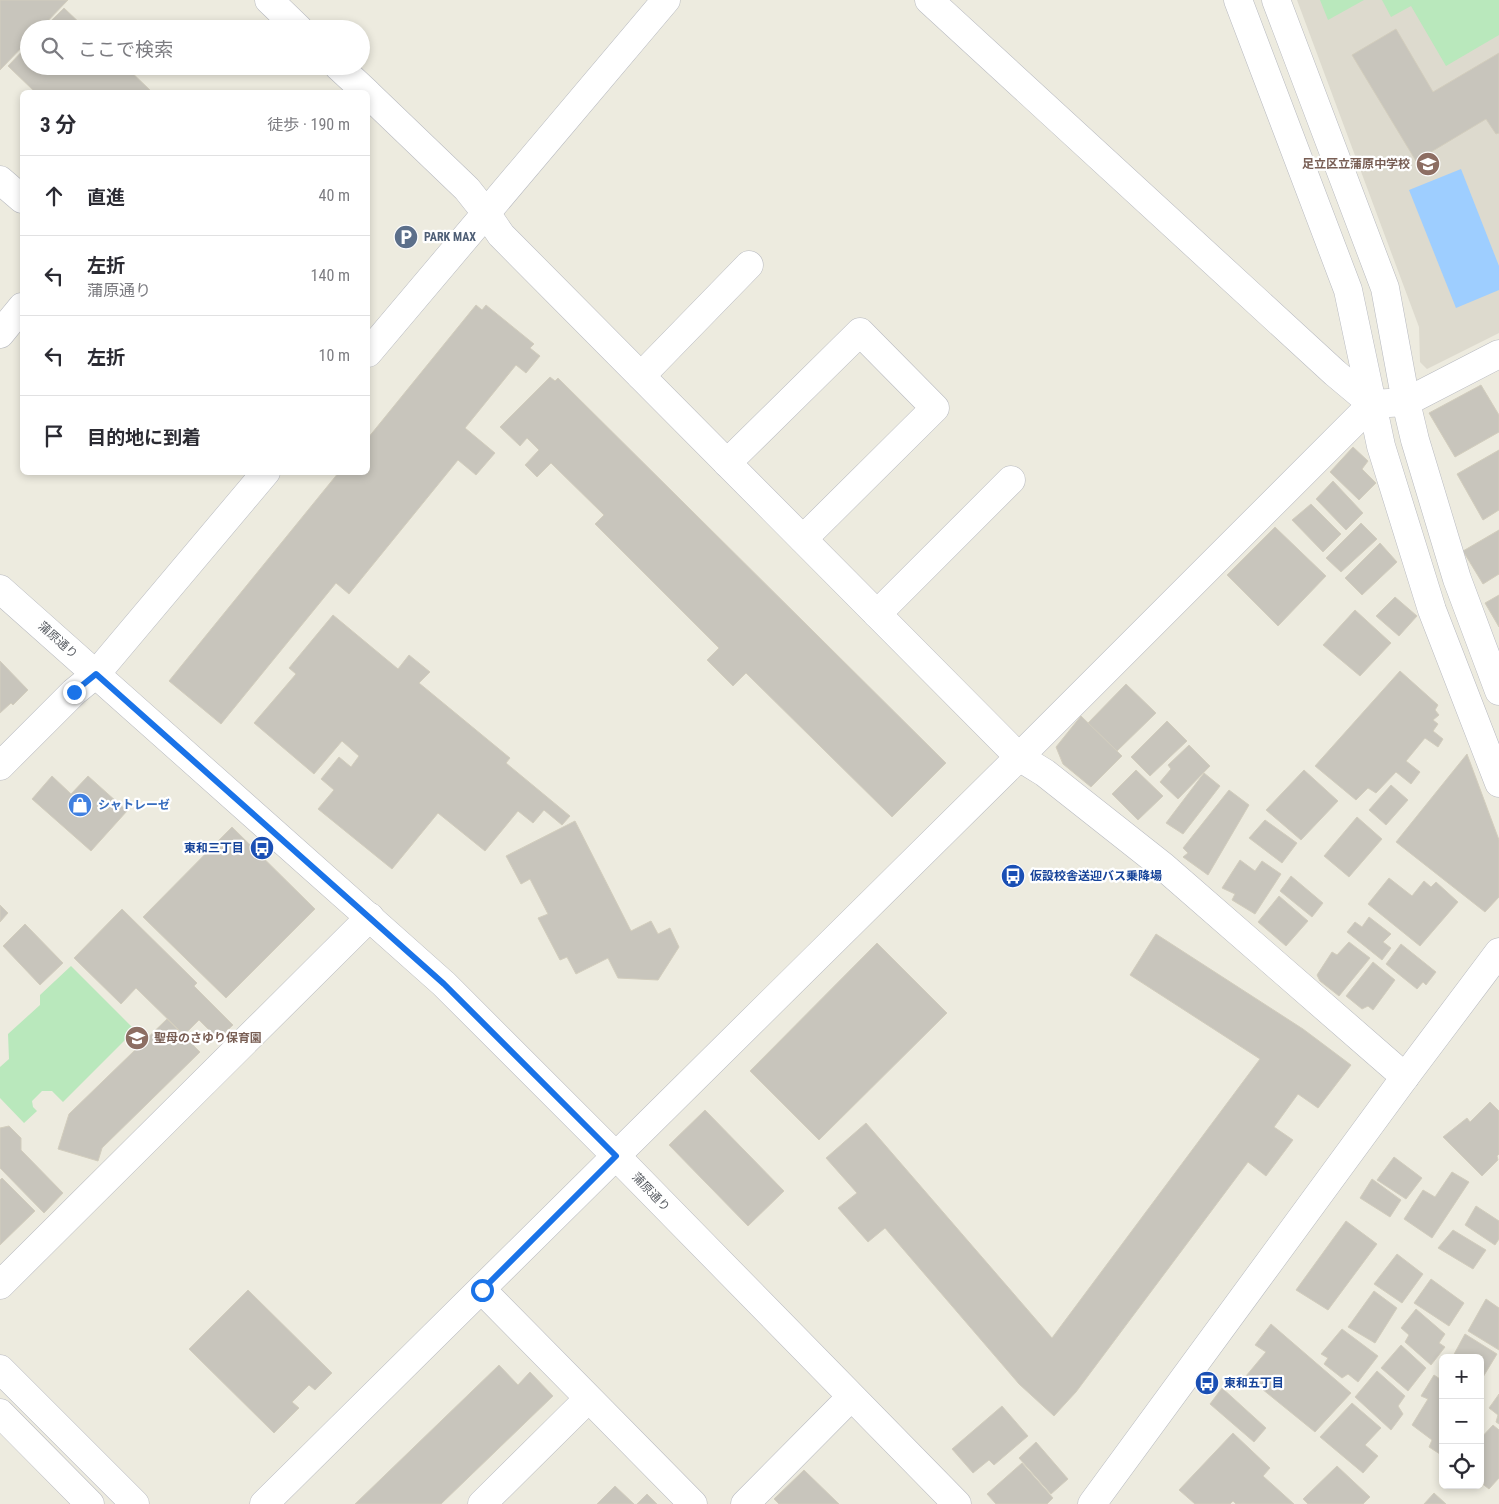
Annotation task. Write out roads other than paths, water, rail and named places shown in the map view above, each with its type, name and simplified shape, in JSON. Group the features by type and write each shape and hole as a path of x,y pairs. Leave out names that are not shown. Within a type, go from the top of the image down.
{"street":[{"path":"269,0 290,20"},
{"path":"370,351 666,0"},
{"path":"929,0 1372,404"},
{"path":"1238,0 1348,290 1381,446 1432,610 1499,783"},
{"path":"1276,0 1384,288 1415,440 1457,579 1499,692"},
{"path":"348,75 364,90"},
{"path":"370,96 467,189 501,235 1019,757 1046,773 1164,866 1404,1077"},
{"path":"0,180 20,198"},
{"path":"641,376 749,265"},
{"path":"0,334 20,310"},
{"path":"727,463 860,332 935,408 803,539"},
{"path":"264,1504 1019,757 1372,404 1406,402 1499,354"},
{"path":"0,766 74,692 96,674 263,475"},
{"path":"877,614 1011,480"},
{"name":"蒲原通り","path":"0,589 444,984 958,1504"},
{"path":"0,1285 370,917"},
{"path":"1092,1504 1404,1077 1499,952"},
{"path":"482,1290 693,1504"},
{"path":"0,1369 134,1504"},
{"path":"745,1504 851,1397"},
{"path":"482,1504 588,1398"},
{"path":"0,1413 90,1504"}],"water":[{"path":"1461,169 1499,266 1499,290 1456,308 1409,190"}],"place":[{"name":"足立区立蒲原中学校","path":"1428,164"},
{"name":"PARK MAX","path":"406,237"},
{"name":"シャトレーゼ","path":"80,805"},
{"name":"東和三丁目","path":"262,848"},
{"name":"仮設校舎送迎バス乗降場","path":"1013,876"},
{"name":"聖母のさゆり保育園","path":"137,1038"},
{"name":"東和五丁目","path":"1207,1383"}]}
